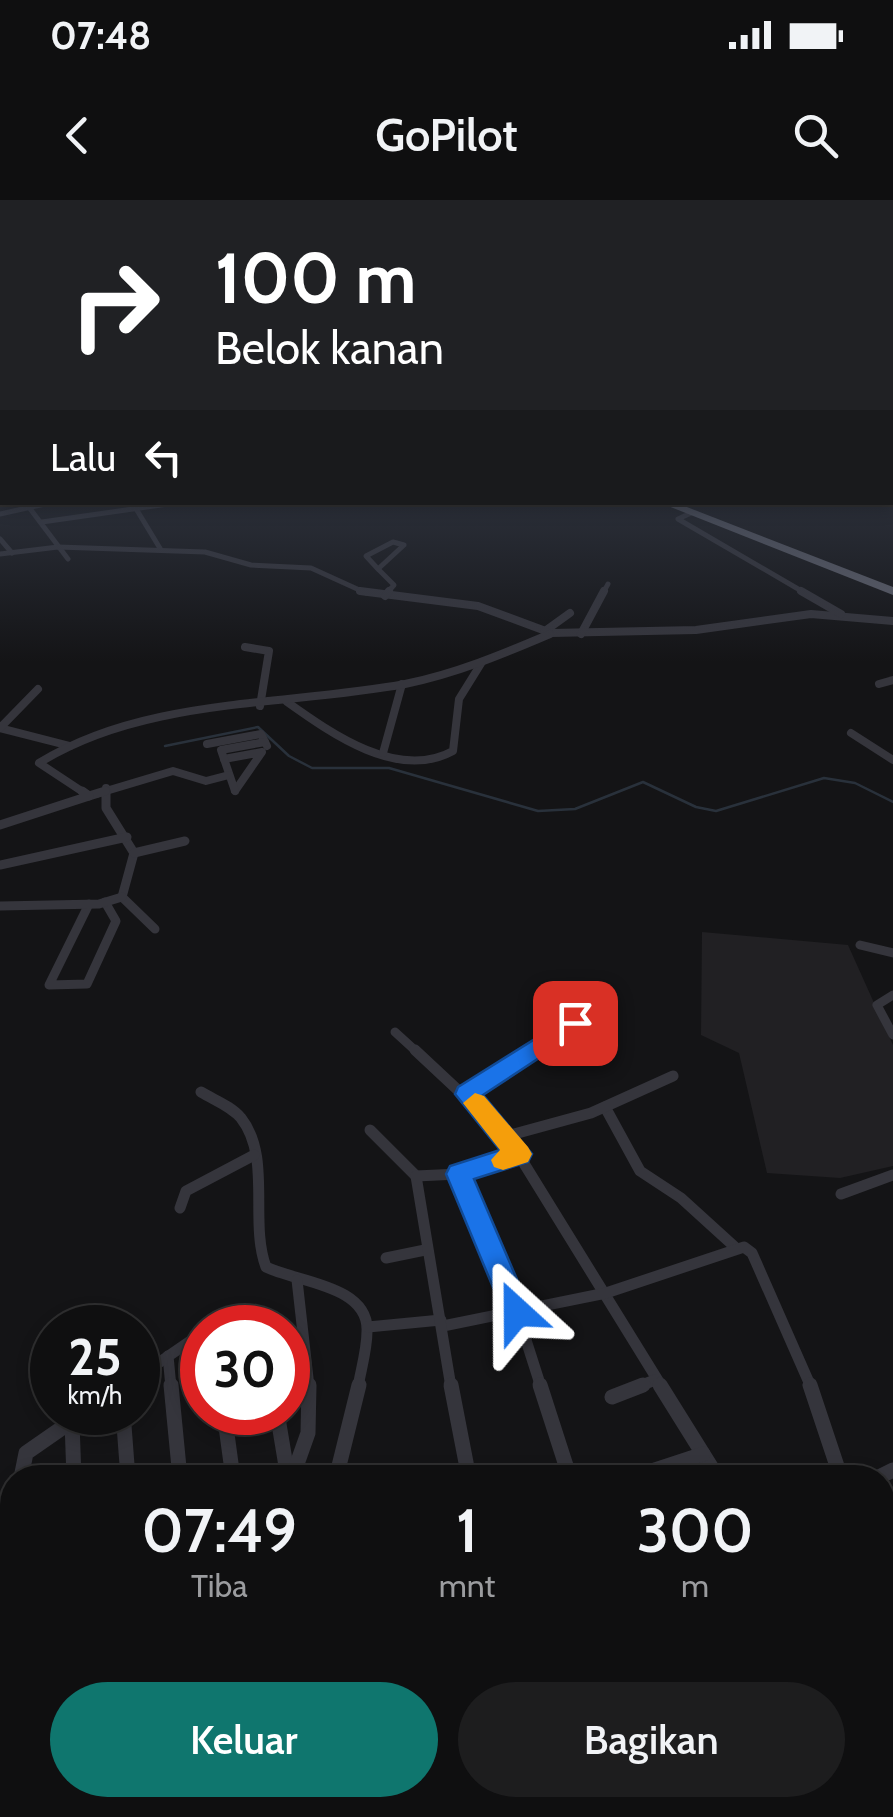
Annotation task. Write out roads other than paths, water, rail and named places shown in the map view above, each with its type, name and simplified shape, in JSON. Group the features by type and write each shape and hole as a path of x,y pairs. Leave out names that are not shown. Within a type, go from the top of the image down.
{"highway":[{"path":"685,511 893,588"},
{"path":"697,511 893,588"}],"street":[{"path":"33,511 68,558"},
{"path":"42,522 103,511"},
{"path":"137,511 161,550"},
{"path":"691,514 678,519 846,617"},
{"path":"0,538 12,553"},
{"path":"377,570 404,545 393,542 366,556 377,570 394,585 385,596"},
{"path":"0,554 58,547 161,550 212,554 261,566 312,568 362,593 478,606 548,632 710,628 801,615 893,622"},
{"path":"581,634 608,584"},
{"path":"29,756 40,760 99,732 188,712 240,709 402,684 482,662 548,632 570,613"},
{"path":"881,620 893,634"},
{"path":"245,647 269,651 258,706"},
{"path":"287,702 336,736 383,754 422,761 450,754 459,699 482,662"},
{"path":"879,684 893,675"},
{"path":"383,754 402,684"},
{"path":"38,689 1,729 70,746"},
{"path":"142,712 152,722"},
{"path":"207,744 261,734 264,747 235,791 224,759 264,747"},
{"path":"851,734 893,760"},
{"path":"40,760 42,768 88,796"},
{"path":"0,825 106,788 179,770 206,781 230,775"},
{"path":"106,788 106,808 134,853 122,896"},
{"path":"0,865 127,837"},
{"path":"134,853 186,841"},
{"path":"54,853 55,868"},
{"path":"0,906 90,904 122,896"},
{"path":"122,896 155,929"},
{"path":"90,904 48,985 87,984 116,921 105,902"},
{"path":"860,944 890,952 893,967"},
{"path":"892,1031 877,1005 893,996"},
{"path":"467,1094 575,1023"},
{"path":"396,1032 508,1136 710,1465"},
{"path":"508,1136 605,1107 673,1076"},
{"path":"201,1092 239,1116 252,1135 255,1226 263,1262 297,1280 343,1291 357,1303 368,1327 353,1422 340,1465"},
{"path":"605,1107 640,1171 681,1198 736,1248"},
{"path":"370,1130 416,1176 424,1250 442,1323 467,1465"},
{"path":"416,1176 459,1174 519,1154"},
{"path":"180,1208 186,1191 254,1155"},
{"path":"459,1174 517,1312 566,1465"},
{"path":"841,1194 893,1175"},
{"path":"368,1327 442,1323 517,1312 606,1292 744,1246 752,1253 822,1411 837,1465"},
{"path":"386,1258 424,1250"},
{"path":"294,1465 310,1405 297,1280"},
{"path":"160,1361 180,1348"},
{"path":"168,1356 179,1465"},
{"path":"612,1397 655,1380"},
{"path":"24,1465 26,1453 52,1435"},
{"path":"75,1465 77,1435"},
{"path":"125,1435 127,1465"},
{"path":"227,1435 231,1465"},
{"path":"282,1435 287,1465"},
{"path":"670,1465 703,1454"}],"waterway":[{"path":"165,746 258,727 289,756 312,768 389,768 538,811 575,809 643,782 696,807 716,811 824,778 855,783 893,802"}]}
